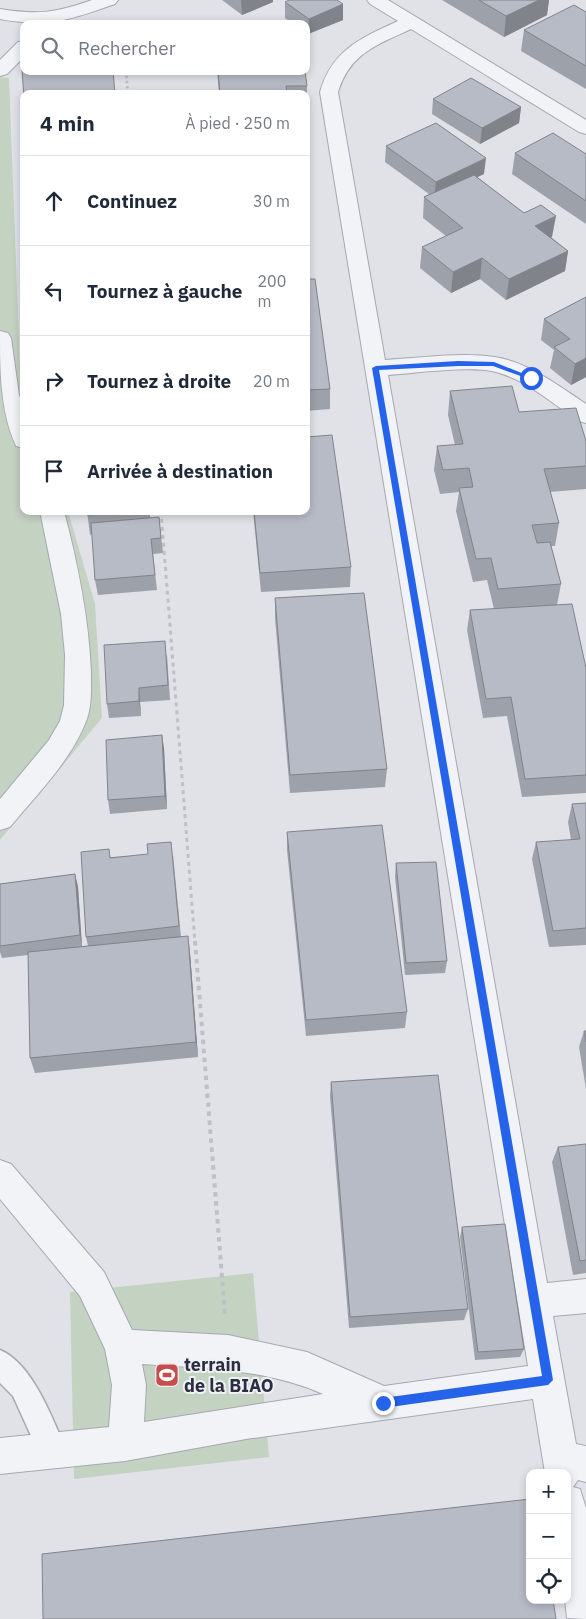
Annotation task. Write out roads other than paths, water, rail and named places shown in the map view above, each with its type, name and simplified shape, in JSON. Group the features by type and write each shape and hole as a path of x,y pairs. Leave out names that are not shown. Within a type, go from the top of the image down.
{"street":[{"path":"50,20 109,0"},
{"path":"376,0 586,128"},
{"path":"0,14 40,20"},
{"path":"411,22 366,44 348,57 334,74 329,92 534,1301 548,1380 570,1465"},
{"path":"0,70 20,50"},
{"path":"0,338 8,395 20,429"},
{"path":"376,368 494,364 531,378 586,415"},
{"path":"0,819 54,754 74,720 78,696 78,646 63,554 53,515"},
{"path":"0,1175 92,1284 122,1346 129,1385 125,1443"},
{"path":"534,1301 586,1296"},
{"path":"122,1346 228,1352 307,1368 383,1403"},
{"path":"0,1456 125,1443 246,1422 548,1380"},
{"path":"569,1514 586,1618"}],"lane":[{"path":"0,1363 22,1387 52,1450"}],"place":[{"name":"terrain de la BIAO","path":"167,1375"}]}
